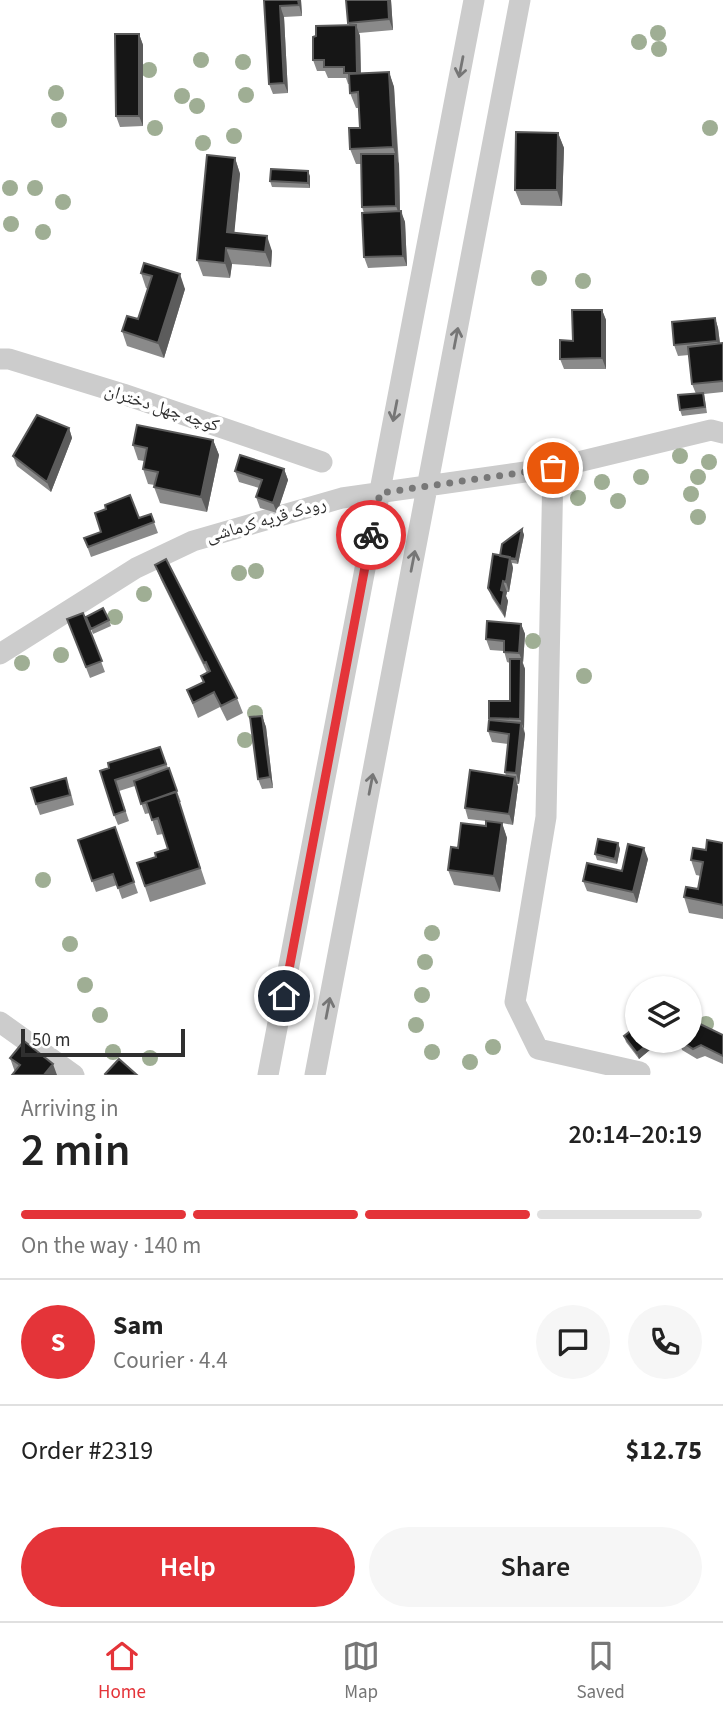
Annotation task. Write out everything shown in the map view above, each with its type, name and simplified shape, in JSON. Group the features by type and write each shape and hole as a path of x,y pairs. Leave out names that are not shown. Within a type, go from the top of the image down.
{"street":[{"path":"268,1075 474,0"},
{"path":"315,1075 520,0"},
{"name":"کوچه چهل دختران","path":"0,359 9,359 123,394 322,462"},
{"name":"رودک قریه کرماشی","path":"0,654 136,568 193,541 342,498 553,468 710,430 723,433"},
{"path":"553,468 546,817 515,1002 538,1049 640,1072"},
{"path":"0,1024 74,1075"}],"building":[{"path":"264,0 298,0 299,5 280,6 284,83 269,84"},
{"path":"346,0 388,0 389,19 348,23"},
{"path":"356,25 357,73 344,73 344,67 324,67 324,60 313,60 316,26"},
{"path":"115,34 139,34 139,116 116,116"},
{"path":"389,72 393,147 350,149 349,128 360,128 358,92 350,93 349,74"},
{"path":"516,132 558,133 557,190 515,190"},
{"path":"361,154 395,154 396,206 362,207"},
{"path":"207,155 235,158 227,232 267,236 265,252 226,248 225,263 197,260"},
{"path":"271,169 308,171 308,183 270,181"},
{"path":"401,211 403,256 364,257 362,213"},
{"path":"144,263 180,274 158,343 122,331 127,316 138,319 152,276 141,273"},
{"path":"572,310 602,310 602,358 560,359 560,340 573,341"},
{"path":"715,318 717,341 674,345 672,322"},
{"path":"723,343 723,381 692,384 688,347"},
{"path":"703,393 705,407 680,410 678,395"},
{"path":"37,415 69,428 47,482 13,456"},
{"path":"137,425 213,440 201,497 154,487 158,472 143,469 147,448 133,445"},
{"path":"240,455 284,469 273,503 256,497 262,480 235,471"},
{"path":"130,495 139,518 151,514 154,522 88,547 84,538 101,532 95,513 106,509 105,505"},
{"path":"522,529 516,559 500,556 502,544"},
{"path":"493,554 510,557 506,582 503,581 501,590 504,591 501,608 488,588"},
{"path":"166,559 237,698 221,706 214,692 193,703 187,690 204,682 201,676 210,671 155,565"},
{"path":"103,608 109,620 91,629 86,617"},
{"path":"83,613 102,661 86,667 67,619"},
{"path":"487,621 521,624 519,653 504,652 504,641 486,639"},
{"path":"510,659 521,659 520,719 489,718 489,701 510,701"},
{"path":"262,716 270,777 258,779 250,717"},
{"path":"489,720 521,723 516,773 505,772 509,734 488,731"},
{"path":"160,747 166,764 115,780 125,811 114,815 100,771 109,768 108,763"},
{"path":"169,768 177,791 141,804 134,781"},
{"path":"470,770 515,777 509,814 465,808"},
{"path":"66,778 70,795 36,804 31,788"},
{"path":"176,792 200,868 145,886 137,863 156,857 155,853 168,849 158,818 152,820 146,802"},
{"path":"486,821 502,823 494,876 448,870 451,847 458,848 461,823 486,826"},
{"path":"115,827 134,882 118,888 113,874 92,881 78,840"},
{"path":"598,839 618,843 615,859 595,854"},
{"path":"707,840 723,843 723,905 684,897 686,887 698,889 703,862 691,860 693,848 706,850"},
{"path":"628,844 644,848 633,892 583,881 587,863 622,871"},
{"path":"702,1025 723,1035 723,1056 702,1046"},
{"path":"24,1041 53,1064 44,1075 12,1075 20,1065 10,1058"},
{"path":"119,1059 137,1075 106,1075"}],"way so far":[{"path":"371,535 380,493 553,468"}],"route":[{"path":"284,996 371,535"}]}
